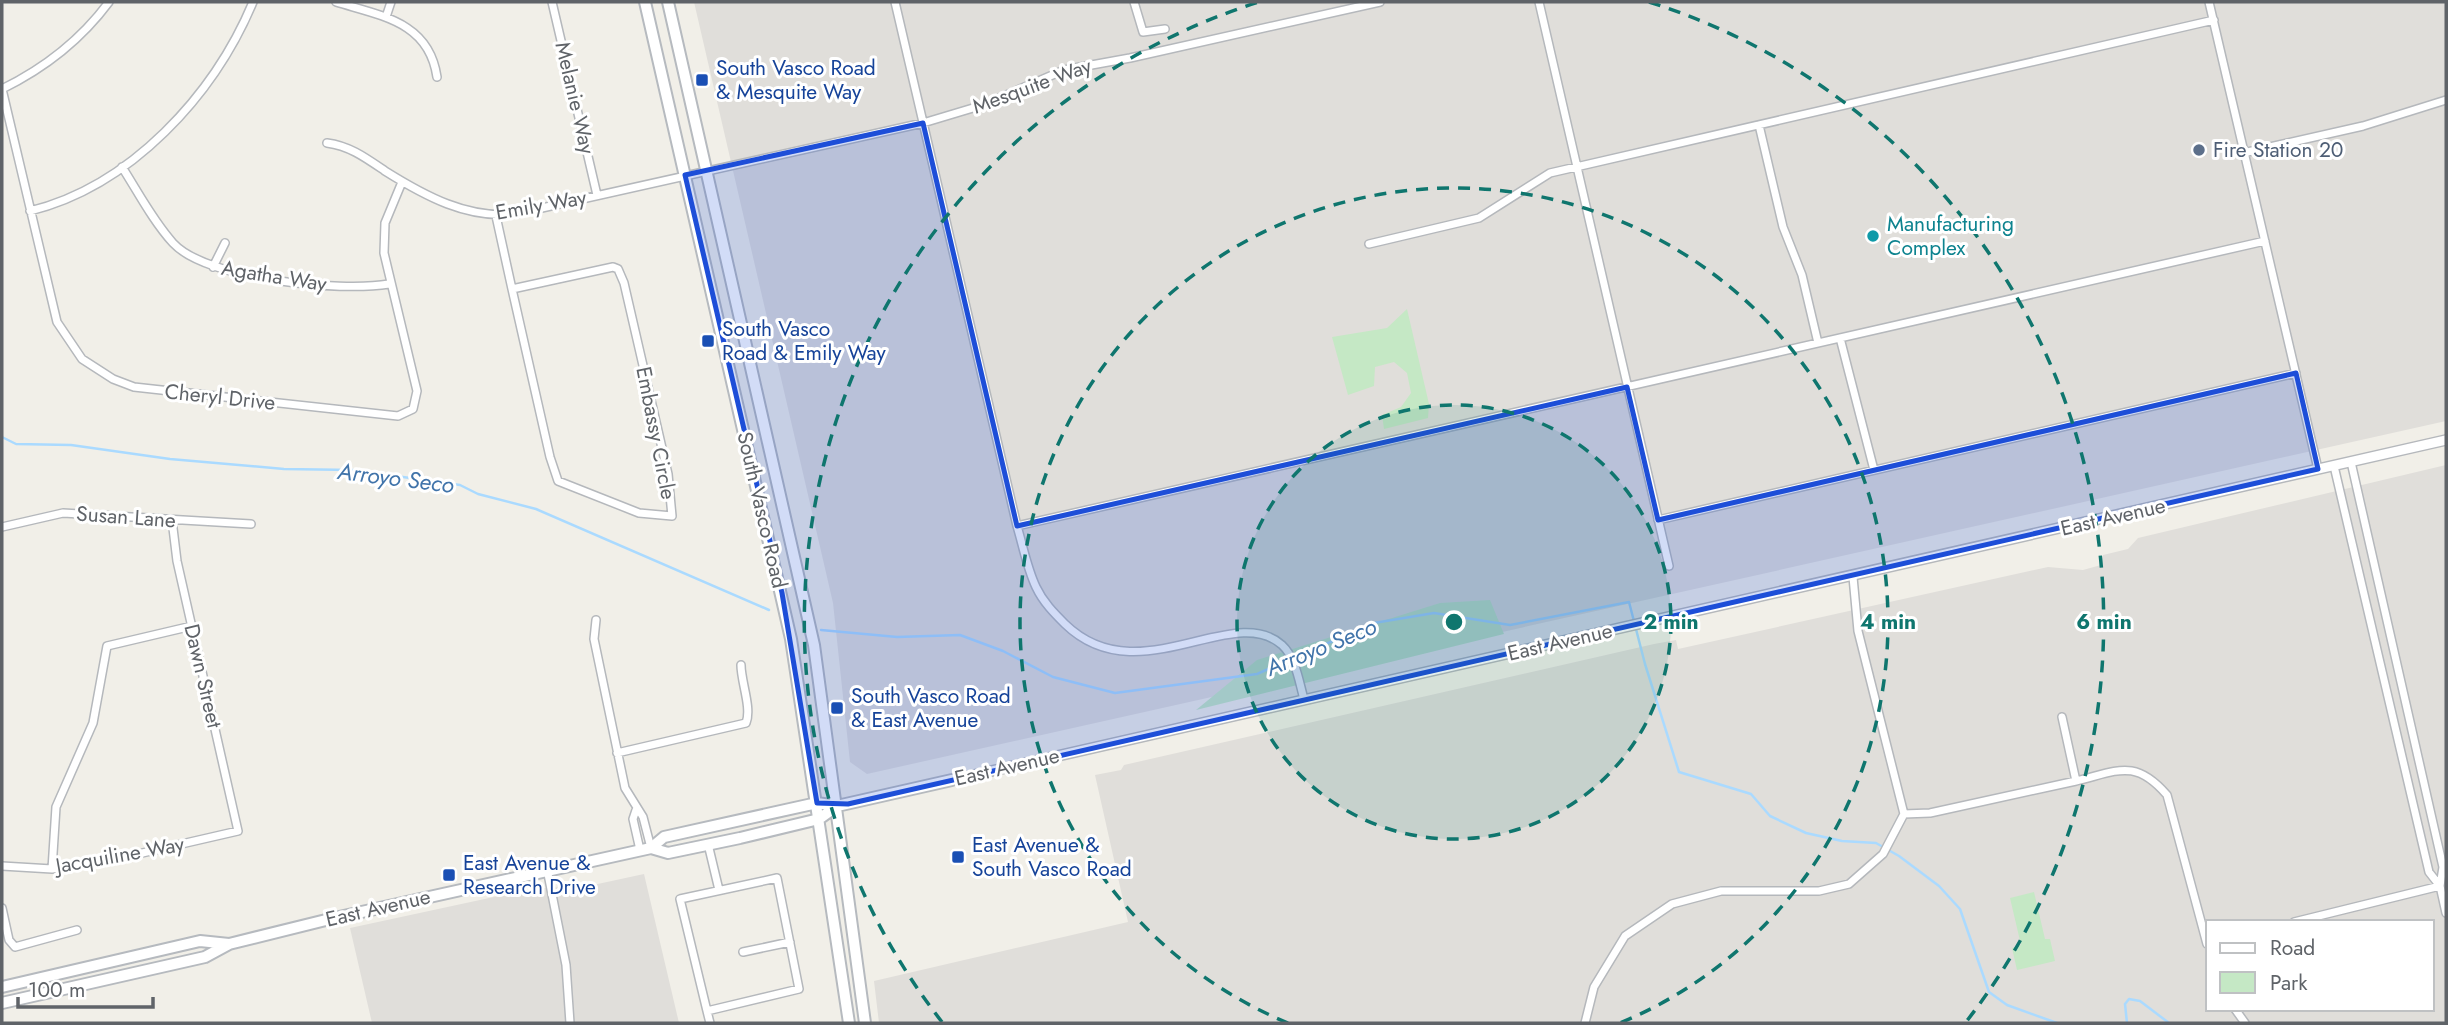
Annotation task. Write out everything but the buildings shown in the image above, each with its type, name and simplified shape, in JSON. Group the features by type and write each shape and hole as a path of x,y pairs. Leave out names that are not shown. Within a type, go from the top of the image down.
{"main road":[{"name":"South Vasco Road","path":"645,2 782,593 817,803 849,1023"},
{"name":"South Vasco Road","path":"668,2 814,645 865,1023"},
{"name":"East Avenue","path":"2,1003 205,957 229,944 547,869 645,849 664,837 817,803 837,806 952,780"},
{"name":"East Avenue","path":"645,849 668,853 819,820 837,806"},
{"name":"East Avenue","path":"2,987 200,941 229,944"}],"street":[{"path":"2,89 57,57 80,37 109,2"},
{"path":"30,211 49,206 122,167 172,124 199,93 236,37 253,2"},
{"path":"336,2 386,17 421,37 434,56 437,77"},
{"path":"386,17 391,2"},
{"name":"Melanie Way","path":"552,2 597,195"},
{"path":"895,2 1017,526 1036,586 1050,609 1075,633 1108,648 1139,653 1244,632 1273,638 1290,656 1304,699"},
{"path":"1134,2 1143,32 1165,29"},
{"name":"Mesquite Way","path":"685,175 923,123 983,105 1064,70 1380,2"},
{"path":"1539,2 1669,566"},
{"path":"2209,2 2318,469"},
{"path":"1369,244 1479,218 1550,173 2214,20"},
{"name":"Cheryl Drive","path":"2,89 53,310 70,345 101,372 134,387 398,416 412,409 417,391 389,284 383,238 389,209 402,182"},
{"path":"2244,153 2363,126 2446,100"},
{"path":"1759,125 1783,227 1802,275 1818,343"},
{"name":"Emily Way","path":"327,143 345,145 402,182 453,207 496,216 685,175"},
{"name":"Agatha Way","path":"122,167 174,244 213,268 241,275 352,287 389,284"},
{"name":"Embassy Circle","path":"496,216 512,289 558,481 639,513 672,516 668,474 624,283 618,269 613,267 512,289"},
{"path":"1017,526 2264,241"},
{"path":"213,268 225,243"},
{"path":"1840,338 1874,470"},
{"path":"1658,520 2296,373"},
{"name":"East Avenue","path":"952,780 2446,440"},
{"path":"2351,462 2443,867 2440,886 2446,913"},
{"path":"2334,466 2429,872 2440,886"},
{"name":"Susan Lane","path":"2,527 63,513 251,524"},
{"name":"Dawn Street","path":"172,520 177,561 238,831"},
{"path":"1585,1023 1594,987 1625,936 1672,904 1721,891 1819,891 1849,884 1883,854 1897,831 1904,814 1858,631 1853,577"},
{"path":"596,620 594,639 617,753 625,788 636,810 643,817 645,849"},
{"path":"52,869 56,807 93,723 107,646 192,626"},
{"path":"617,753 746,723 741,665"},
{"path":"2062,717 2076,781"},
{"path":"1904,814 1930,813 2128,769 2151,776 2167,794 2206,939"},
{"name":"Jacquiline Way","path":"2,866 52,869 125,857 238,831"},
{"path":"708,844 719,890"},
{"path":"547,869 566,965 570,1023"},
{"path":"706,1011 799,989 777,878 680,899 706,1011 710,1023"},
{"path":"2302,920 2440,886"},
{"path":"2,908 9,940 15,947 77,930"},
{"path":"743,952 790,942"}],"highlighted area":[{"path":"923,123 1017,526 1627,387 1658,520 2296,373 2318,469 848,804 817,803 782,593 685,175"}],"shaded area":[{"path":"694,2 2446,2 2446,421 867,774 850,762 833,603"},
{"path":"2446,465 2446,1023 879,1023 874,981 1128,922 1095,775 1121,770 1124,765 1654,644 1676,640 1678,649 2048,567 2083,570 2101,565 2103,555 2128,549 2138,538"},
{"path":"644,874 679,1023 372,1023 350,928 531,889 593,885"}],"green space":[{"path":"1407,309 1429,404 1428,418 1384,429 1382,415 1401,407 1411,393 1407,373 1394,362 1375,367 1374,386 1348,395 1332,337 1387,328"},
{"path":"1490,600 1504,634 1196,710 1257,660 1440,603"},
{"path":"2034,892 2045,939 2050,939 2055,961 2017,970 2012,948 2021,945 2010,898"}],"waterway":[{"name":"Arroyo Seco","path":"2,437 16,444 71,445 170,459 284,469 353,470 460,485 478,494 536,509 769,610"},
{"name":"Arroyo Seco","path":"821,630 897,637 960,635 1003,651 1053,677 1115,693 1257,674 1374,623 1434,613 1510,625 1629,602 1645,664 1679,772 1751,794 1770,816 1806,833 1842,841 1876,843 1899,856 1939,886 1960,909 1989,992 2007,1005 2057,1023"},
{"name":"Arroyo Seco","path":"2127,1023 2125,1004 2129,999 2140,1001 2169,1023"}],"place":[{"name":"South Vasco Road & Mesquite Way","path":"702,80"},
{"name":"Fire Station 20","path":"2199,150"},
{"name":"Manufacturing Complex","path":"1873,236"},
{"name":"South Vasco Road & Emily Way","path":"708,341"},
{"name":"South Vasco Road & East Avenue","path":"837,708"},
{"name":"East Avenue & South Vasco Road","path":"958,857"},
{"name":"East Avenue & Research Drive","path":"449,875"}]}
